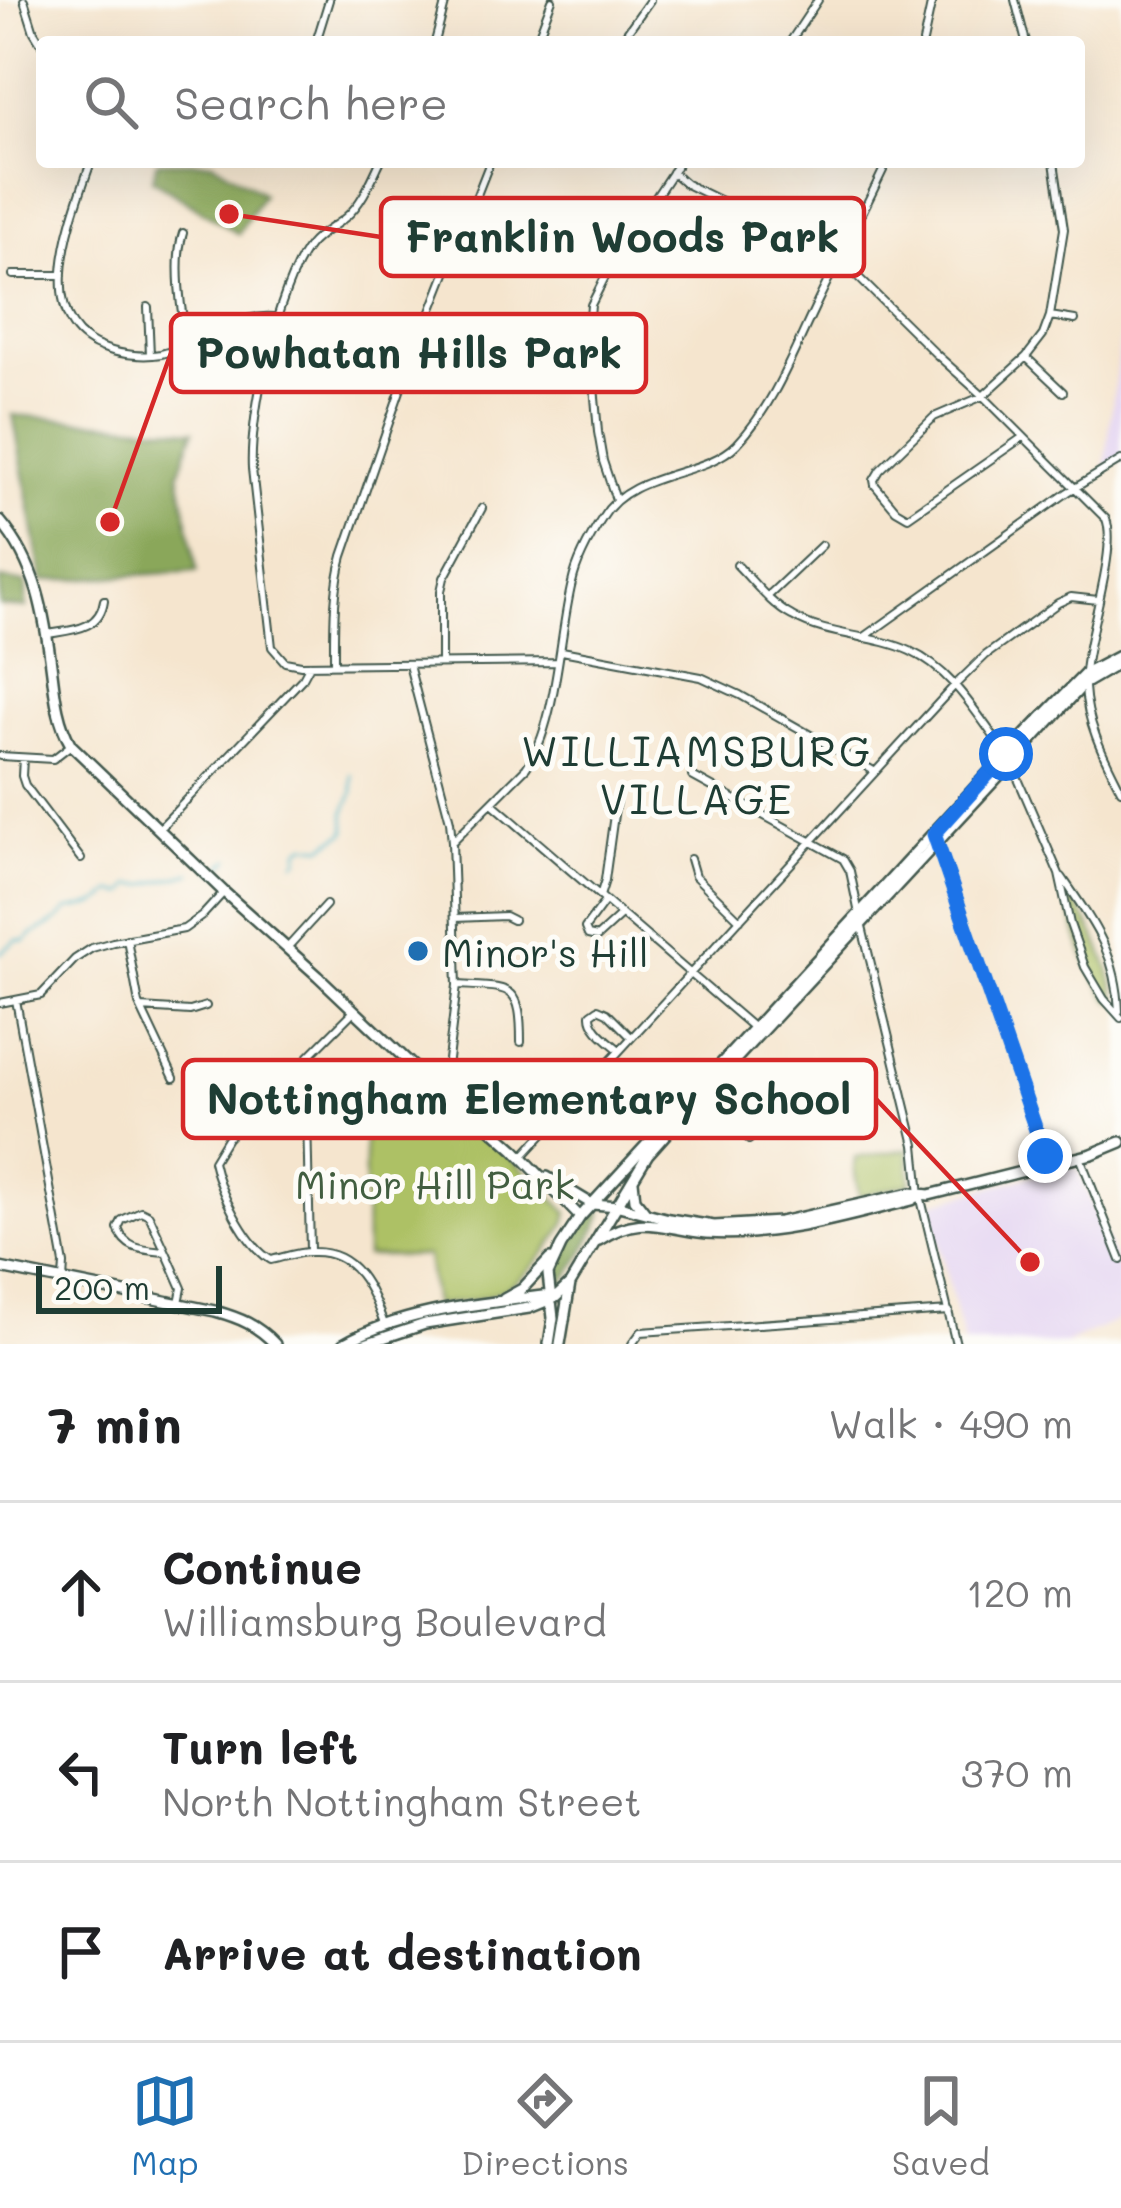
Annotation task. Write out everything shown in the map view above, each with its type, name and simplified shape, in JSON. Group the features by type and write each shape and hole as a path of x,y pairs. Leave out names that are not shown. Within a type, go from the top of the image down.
{"main road":[{"path":"0,521 19,544 32,571 60,721 71,745 435,1087 494,1130 580,1217"},
{"path":"558,1335 560,1308 552,1297 548,1274 580,1217 1085,678 1121,658"},
{"path":"550,1344 558,1335 570,1284 648,1154 721,1069"},
{"path":"596,1205 619,1206 650,1220 758,1225 911,1192 920,1196 1048,1166 1121,1139"},
{"path":"538,1172 596,1205 604,1213 603,1230"},
{"path":"633,1180 637,1205 650,1220"},
{"path":"596,1242 617,1228 650,1220"},
{"path":"497,1303 522,1289 561,1246"},
{"path":"0,1268 239,1318 261,1329 274,1344"},
{"path":"365,1344 386,1330 529,1308 570,1284"},
{"path":"343,1344 425,1313 552,1297"},
{"path":"529,1308 544,1312 558,1335"}],"street":[{"path":"23,0 36,36"},
{"path":"318,36 329,0"},
{"path":"437,36 446,0"},
{"path":"538,36 552,0"},
{"path":"624,36 650,0"},
{"path":"794,36 818,0"},
{"path":"924,36 932,0"},
{"path":"1015,0 1024,36"},
{"path":"89,168 65,244 62,275 67,312 80,334 94,344 110,351 150,355 174,350 235,321 277,318 322,334 402,385"},
{"path":"377,168 353,211 304,253 277,318 254,417 252,470 270,641 285,662 310,665 559,662"},
{"path":"334,664 339,568 402,385 488,168"},
{"path":"616,500 598,432 591,305 605,275 675,168"},
{"path":"452,842 526,768 538,744 575,570 603,516 616,500 642,486 737,444 786,372 884,168"},
{"path":"1023,437 908,517 886,500 874,480 934,417 982,396 1026,357 1042,335 1050,316 1064,229 1055,168"},
{"path":"672,172 686,184 839,261 1106,519 1106,558 1085,678 1096,740 1121,790"},
{"path":"183,232 181,289 189,343"},
{"path":"13,275 62,275"},
{"path":"148,307 150,355"},
{"path":"1050,316 1075,320"},
{"path":"1026,357 1063,392"},
{"path":"863,638 1075,487 1121,460"},
{"path":"441,664 444,578 482,508"},
{"path":"769,596 822,545"},
{"path":"1106,558 1121,560"},
{"path":"737,565 790,616 911,651 955,685 1008,758 1059,874 1100,935 1118,983 1120,1016"},
{"path":"522,1156 986,655 1058,603 1071,597 1097,600"},
{"path":"46,634 91,624 101,614 104,600"},
{"path":"560,651 701,677 740,694 874,771"},
{"path":"159,830 294,688 310,665"},
{"path":"409,665 452,842 457,985 447,1068 435,1087"},
{"path":"0,756 53,759 71,745"},
{"path":"23,758 25,785 81,859"},
{"path":"1108,763 1117,758"},
{"path":"692,776 843,859 850,871 915,1144 920,1196 956,1344"},
{"path":"616,800 603,899 585,928 598,937 621,915"},
{"path":"492,802 756,1030"},
{"path":"936,837 1048,1166"},
{"path":"690,859 695,876 740,920"},
{"path":"1059,874 1084,968 1120,1016"},
{"path":"0,1003 46,993 83,953 101,945 189,927 224,892"},
{"path":"287,948 326,905"},
{"path":"455,918 505,916 513,920"},
{"path":"127,939 141,1008 174,1078"},
{"path":"457,985 506,991 517,998 521,1042"},
{"path":"16,1000 64,1264 63,1280"},
{"path":"141,1008 190,1011 206,1006"},
{"path":"353,1011 226,1138 213,1161 258,1252 271,1260 310,1252 335,1256 357,1270 370,1287 386,1330"},
{"path":"618,1049 594,1026 590,1014 607,1013 630,1036"},
{"path":"721,1069 732,1084 749,1140"},
{"path":"279,1086 307,1116 310,1252"},
{"path":"1079,1156 1121,1259"},
{"path":"166,1252 128,1245 118,1228 122,1220 141,1211 149,1215 166,1252 182,1288 179,1303"},
{"path":"632,1344 641,1332 949,1311"}],"shaded area":[{"path":"1121,329 1121,460 1105,468"},
{"path":"1067,1166 1077,1169 1121,1274 1121,1319 1065,1344 964,1344 929,1204"}],"green space":[{"path":"155,168 222,168 263,194 238,234 152,179"},
{"path":"13,415 194,430 179,473 197,571 43,581"},
{"path":"0,579 26,583 26,608 0,606"},
{"path":"1072,897 1105,959 1116,1000 1111,1002 1084,953 1068,898"},
{"name":"Minor Hill Park","path":"364,1092 424,1105 441,1104 452,1110 502,1149 568,1213 559,1234 513,1284 471,1300 434,1305 427,1256 366,1256"},
{"path":"908,1149 911,1183 859,1196 855,1158"},
{"path":"599,1210 602,1214 584,1252 561,1286 553,1286 568,1244"}],"waterway":[{"path":"295,862 305,845 322,847 346,832 352,775"},
{"path":"212,871 230,859"},
{"path":"0,953 67,910 97,903 112,892 125,894 131,885 192,873"}],"place":[{"name":"Franklin Woods Park","path":"229,214"},
{"name":"Powhatan Hills Park","path":"110,522"},
{"name":"Minor's Hill","path":"418,951"},
{"name":"Nottingham Elementary School","path":"1030,1262"}],"district":[{"name":"WILLIAMSBURG VILLAGE","path":"697,774"}],"route":[{"path":"1006,754 934,834 1045,1156"}]}
